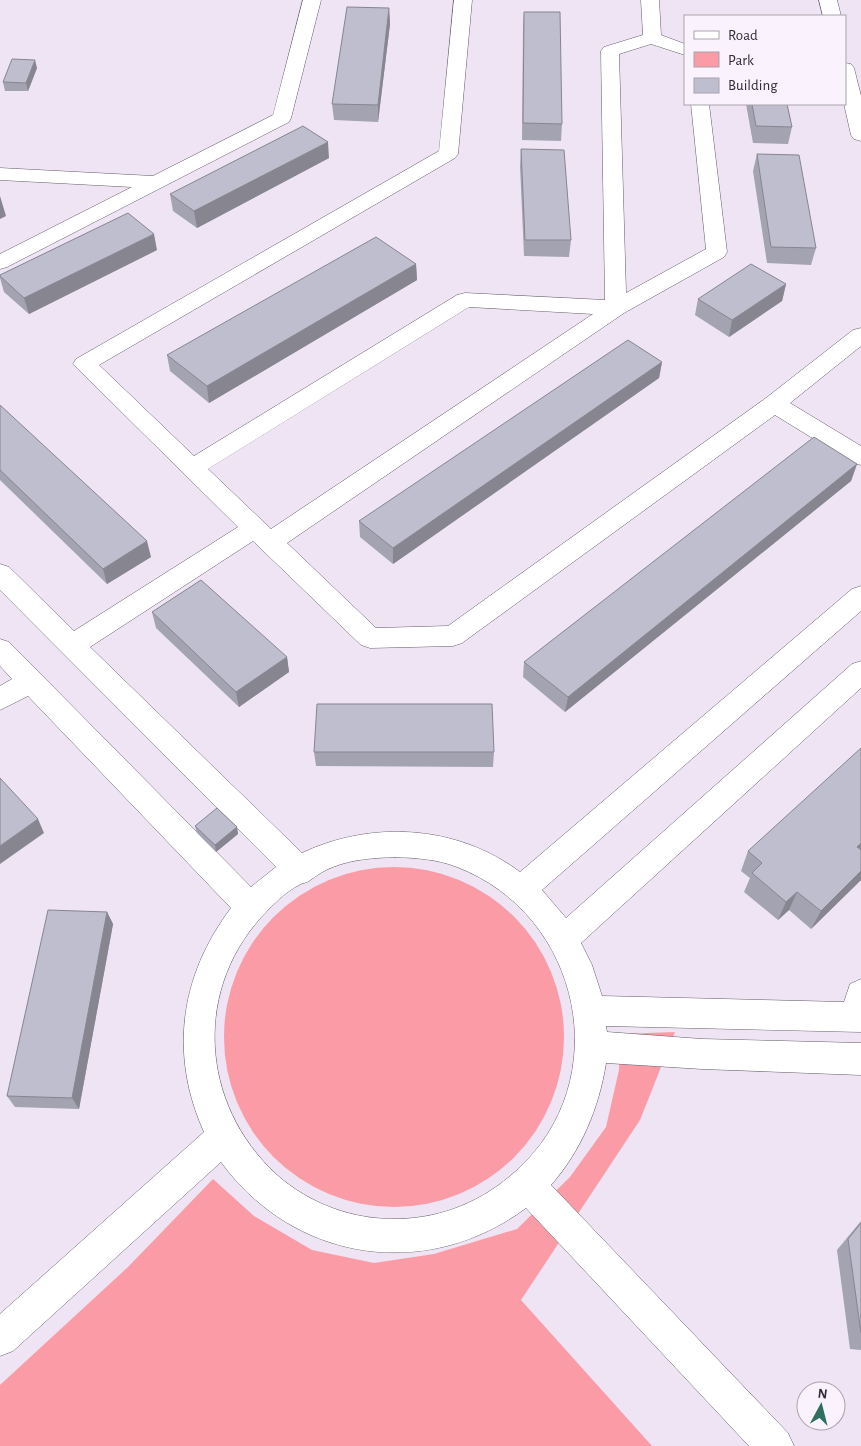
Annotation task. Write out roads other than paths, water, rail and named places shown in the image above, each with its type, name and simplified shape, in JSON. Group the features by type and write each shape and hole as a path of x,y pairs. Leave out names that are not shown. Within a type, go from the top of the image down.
{"street":[{"path":"0,262 282,118 312,0"},
{"path":"463,0 448,154 84,364 370,638 453,636 774,404 861,335"},
{"path":"650,0 652,38"},
{"path":"828,0 832,15"},
{"path":"616,308 610,51 652,38 684,50"},
{"path":"846,72 861,135"},
{"path":"71,646 262,535 616,308 717,252 700,105"},
{"path":"0,174 156,182"},
{"path":"192,468 465,300 616,308"},
{"path":"774,404 861,457"},
{"path":"0,574 300,871"},
{"path":"522,889 861,596"},
{"path":"0,649 250,907"},
{"path":"566,937 861,672"},
{"path":"0,699 32,681"},
{"path":"414,848 471,861 522,889 557,922 582,964 596,1011 594,1074 571,1134 526,1184 466,1219 395,1233 325,1222 264,1189 220,1140 195,1079 194,1015 213,956 250,907 300,871 356,852 414,848"},
{"path":"596,1011 860,1010"},
{"path":"595,1047 702,1054 861,1059"},
{"path":"0,1338 220,1140"},
{"path":"526,1184 775,1446"}]}
